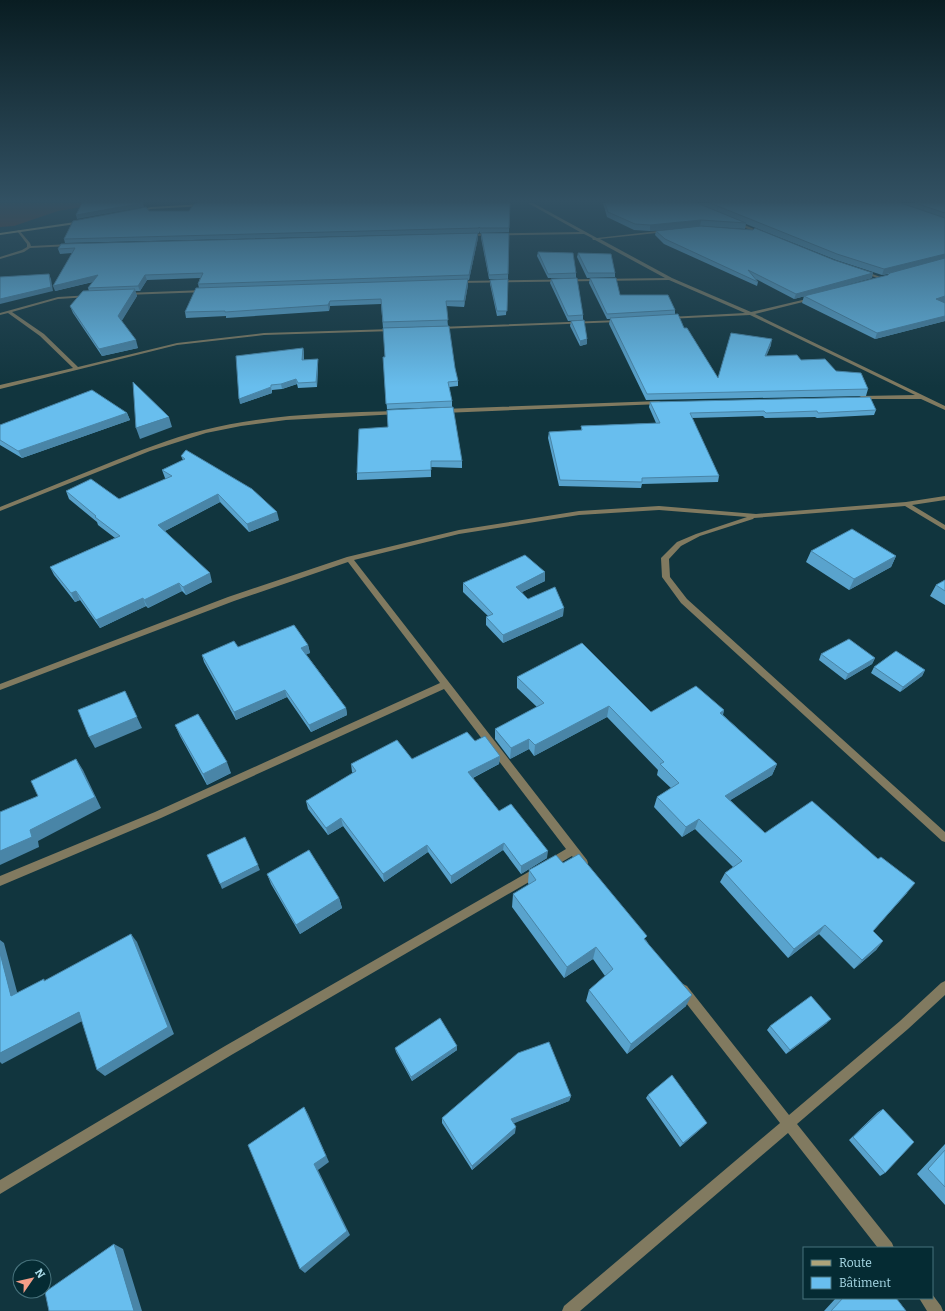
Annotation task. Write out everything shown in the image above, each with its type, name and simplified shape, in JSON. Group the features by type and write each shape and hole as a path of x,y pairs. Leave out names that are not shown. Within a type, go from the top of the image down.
{"street":[{"path":"642,264 670,279 751,314 945,408"},
{"path":"860,272 884,279"},
{"path":"877,281 892,277"},
{"path":"449,282 670,279"},
{"path":"118,294 207,290"},
{"path":"0,314 58,298 96,295"},
{"path":"665,319 751,314 818,297"},
{"path":"8,312 42,335 76,368"},
{"path":"430,329 626,320"},
{"path":"0,387 177,344 246,335 398,330"},
{"path":"852,399 922,397"},
{"path":"434,411 664,403"},
{"path":"0,510 133,455 218,428 262,420 402,412"},
{"path":"0,688 231,599 349,560 459,532 579,513 659,508 756,516 906,504 945,498"},
{"path":"906,504 945,528"},
{"path":"756,516 698,535 678,544 665,558 666,577 684,601 945,838"},
{"path":"349,560 444,685 588,869"},
{"path":"0,881 158,815 444,685"},
{"path":"0,1187 229,1050 573,850"},
{"path":"676,981 885,1247"},
{"path":"569,1311 904,1025 945,987"},
{"path":"927,1299 936,1311"}],"building":[{"path":"66,264 471,264 469,275 198,284 203,273 145,275 138,286 88,288 98,275 53,286"},
{"path":"487,264 508,264 508,274 489,275"},
{"path":"544,264 575,264 576,273 548,274"},
{"path":"584,264 613,264 615,273 588,273"},
{"path":"719,264 847,264 873,273 796,294 748,270 758,282"},
{"path":"869,264 904,264 884,269"},
{"path":"922,264 945,264 945,296 936,299 945,303 945,316 877,333 804,296 888,275 890,273"},
{"path":"49,274 51,287 0,299 0,277"},
{"path":"577,278 583,315 568,316 551,279"},
{"path":"590,278 616,278 620,295 668,295 675,310 607,314"},
{"path":"468,279 464,301 446,301 448,320 383,322 381,299 330,301 328,305 225,312 185,312 196,288"},
{"path":"508,279 507,311 497,311 490,280"},
{"path":"135,289 118,316 136,340 99,349 70,306 83,291"},
{"path":"678,314 684,328 687,328 718,378 731,333 772,339 765,356 797,355 801,360 825,359 836,371 861,373 868,389 647,394 610,318"},
{"path":"584,320 587,339 580,341 571,321"},
{"path":"449,326 458,381 448,382 452,401 386,404 383,328"},
{"path":"303,348 302,360 318,359 316,382 298,383 296,379 281,384 271,385 271,387 239,399 236,356"},
{"path":"133,382 169,417 136,428"},
{"path":"92,390 127,413 18,451 0,440 0,425"},
{"path":"870,397 876,410 818,413 817,411 766,413 764,411 690,413 719,476 642,478 642,482 560,480 549,432 582,430 581,426 660,423 650,402"},
{"path":"453,407 462,461 431,461 431,470 357,473 359,429 388,427 387,410"},
{"path":"186,450 252,489 277,512 247,524 218,494 158,525 210,573 183,587 179,583 144,600 143,598 96,620 76,591 71,593 50,567 120,536 95,517 96,516 66,491 91,479 119,499 172,476 162,470 185,459 181,456"},
{"path":"852,529 896,556 854,579 811,551"},
{"path":"525,555 545,572 516,587 528,599 555,587 564,608 503,635 486,617 493,614 463,583"},
{"path":"945,580 945,591 936,585"},
{"path":"294,625 308,645 301,648 346,708 309,725 285,690 234,712 202,655 234,641 238,647"},
{"path":"849,639 875,658 848,674 821,654"},
{"path":"582,643 651,712 696,686 724,710 720,713 777,764 725,796 765,833 812,801 878,859 881,857 915,883 873,931 883,941 862,960 825,925 794,949 725,873 742,861 699,819 686,827 657,797 679,783 660,764 664,762 609,706 535,745 529,739 511,748 495,729 544,703 517,677"},
{"path":"896,651 925,670 903,687 874,667"},
{"path":"125,691 137,717 89,737 78,710"},
{"path":"198,714 227,762 203,774 175,725"},
{"path":"467,732 475,741 485,736 500,756 468,772 499,811 511,804 548,851 521,866 504,843 451,876 427,845 383,874 341,818 326,828 306,801 356,771 351,764 397,740 412,759"},
{"path":"76,759 95,797 30,830 32,837 0,851 0,812 38,796 31,781"},
{"path":"245,837 258,865 220,884 207,855"},
{"path":"309,850 339,898 296,925 267,874"},
{"path":"579,854 647,936 644,939 692,995 631,1044 589,990 613,969 596,947 567,967 513,894 536,880 529,870 556,855 563,863"},
{"path":"131,934 168,1027 97,1070 79,1012 0,1053 0,953 11,996 44,979 44,981"},
{"path":"811,996 831,1019 790,1050 770,1026"},
{"path":"440,1018 457,1046 411,1077 395,1048"},
{"path":"549,1042 571,1096 511,1119 516,1127 472,1166 442,1118 518,1053"},
{"path":"672,1075 707,1123 683,1143 648,1095"},
{"path":"304,1107 326,1156 314,1164 347,1231 300,1269 248,1145"},
{"path":"883,1109 914,1142 885,1173 853,1137"},
{"path":"945,1150 945,1187 928,1169"},
{"path":"114,1244 134,1311 49,1311 46,1299 52,1299 52,1287"},
{"path":"842,1299 897,1299 906,1311 831,1311"}]}
